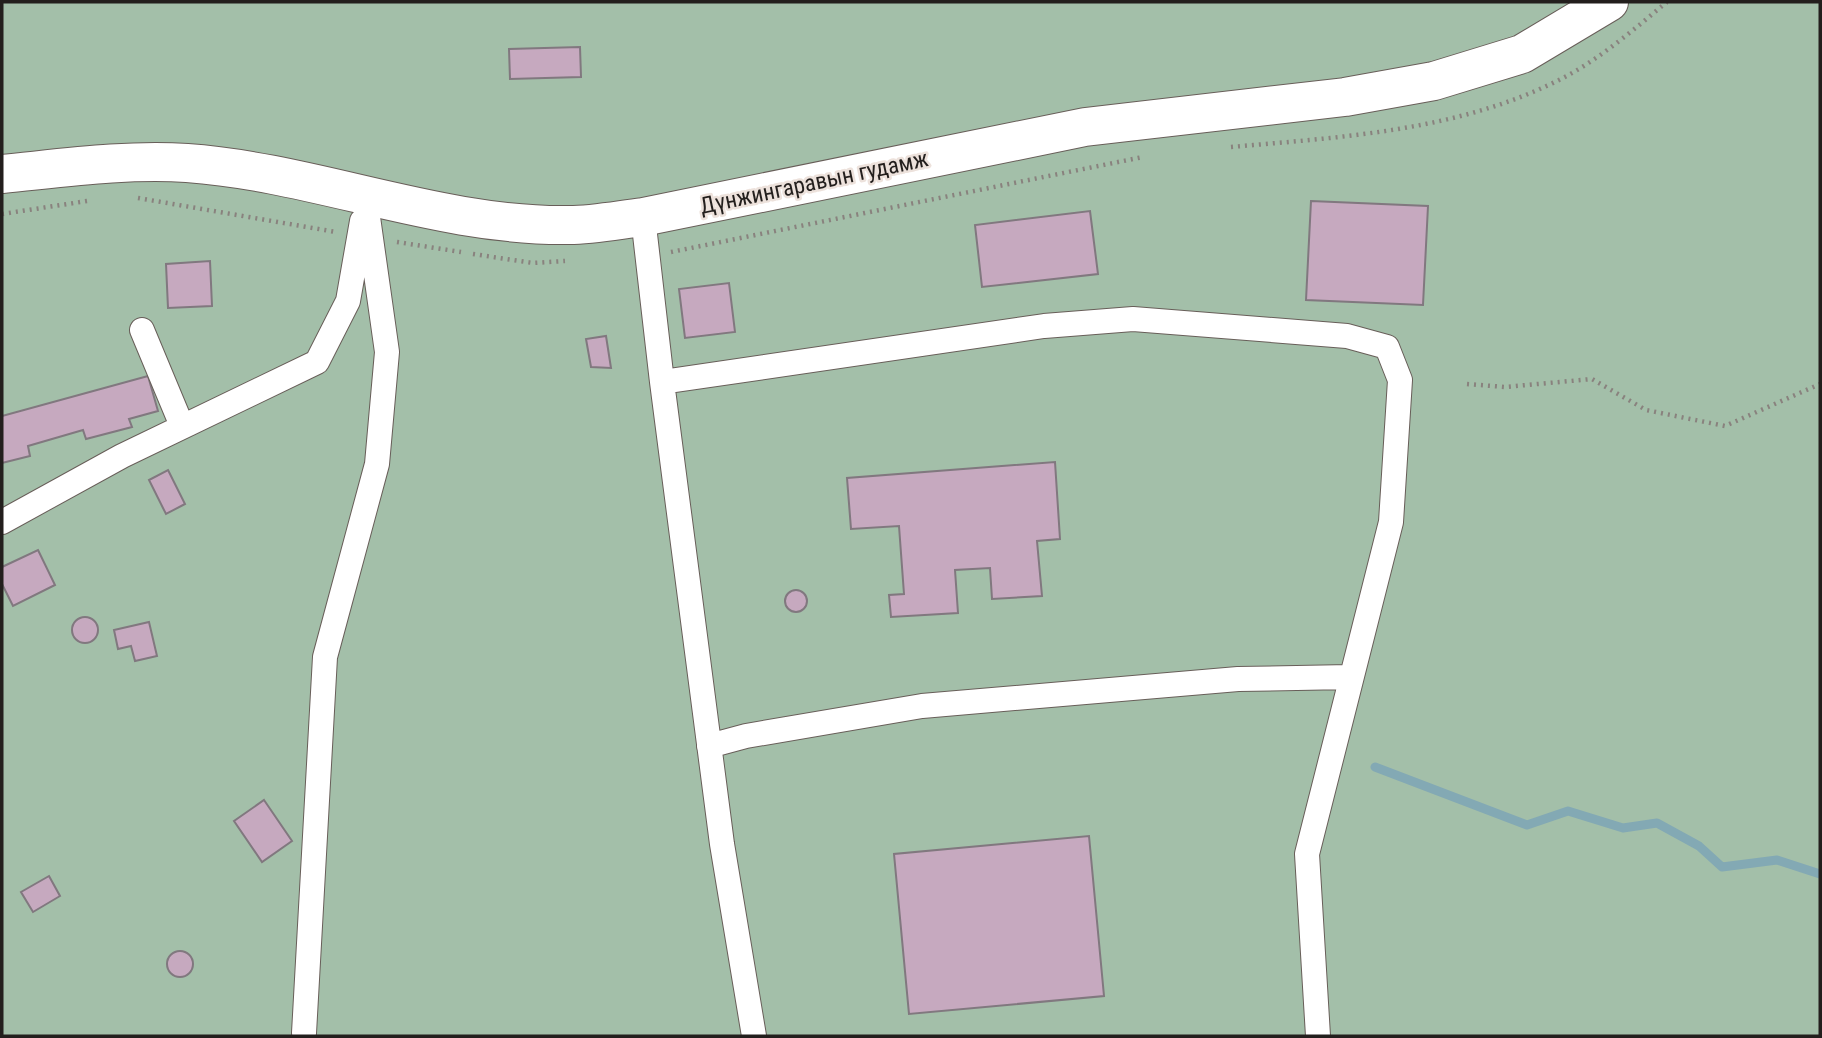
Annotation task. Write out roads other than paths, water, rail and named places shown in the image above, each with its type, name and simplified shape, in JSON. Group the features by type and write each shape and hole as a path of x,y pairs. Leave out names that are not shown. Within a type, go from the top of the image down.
{"main road":[{"name":"Дүнжингаравын гудамж","path":"2,174 88,165 186,163 268,174 365,196 487,218 569,225 643,217 1085,127 1345,97 1434,80 1522,54 1609,2"}],"street":[{"path":"2,522 182,426 317,362 348,301 365,196"},
{"path":"304,1033 325,657 377,464 387,352 365,196"},
{"path":"643,217 709,746 754,1036"},
{"path":"662,382 1044,326 1133,319 1347,336 1387,347 1400,380 1391,522 1307,854 1318,1036"},
{"path":"142,330 182,426"},
{"path":"709,746 746,736 922,706 1238,679 1350,677"}],"waterway":[{"path":"1375,767 1527,825 1568,811 1623,828 1657,823 1699,846 1722,867 1777,860 1820,874"}]}
